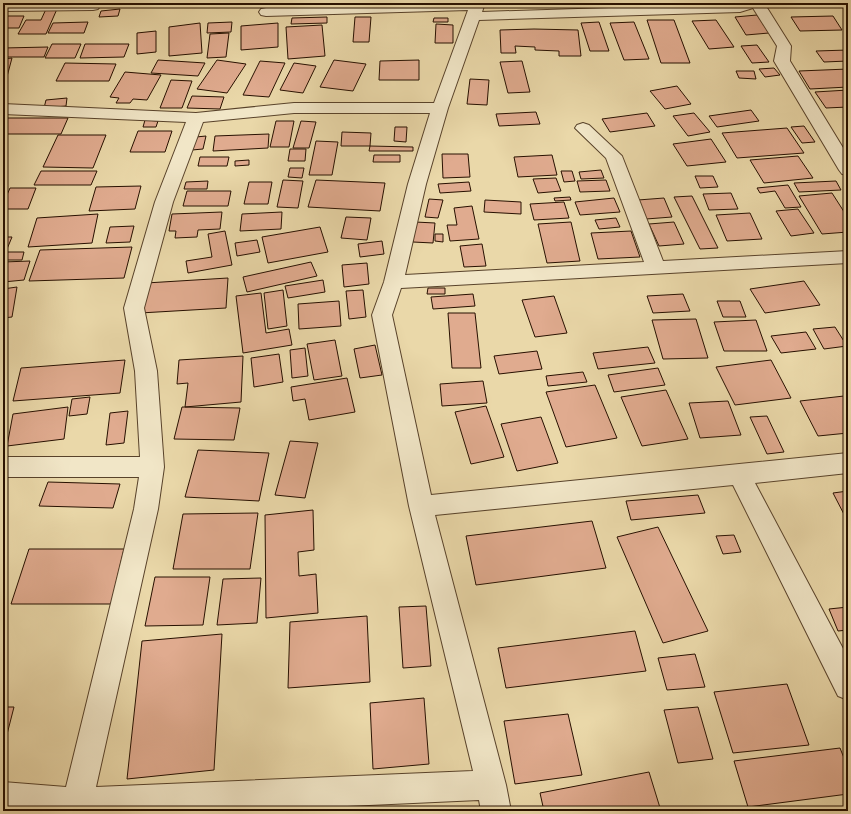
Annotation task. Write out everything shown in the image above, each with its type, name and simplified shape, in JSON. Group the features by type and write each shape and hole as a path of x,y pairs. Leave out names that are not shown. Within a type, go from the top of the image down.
{"street":[{"path":"266,12 477,8 740,8 756,3 784,46 782,61 848,170"},
{"path":"3,7 93,6"},
{"path":"3,797 77,803 494,798 421,506 382,315 394,282 417,184 440,108 477,8"},
{"path":"3,109 196,118 294,108 440,108"},
{"path":"77,803 146,508 152,467 146,371 134,308 164,202 196,118"},
{"path":"584,128 614,156 656,267"},
{"path":"394,282 848,256"},
{"path":"421,506 848,463"},
{"path":"3,467 152,467"},
{"path":"739,475 848,686"}],"building":[{"path":"107,3 123,3 121,7 106,7"},
{"path":"46,9 57,9 46,34 18,34 26,20 41,20"},
{"path":"120,9 118,16 99,17 101,11"},
{"path":"757,15 769,33 746,35 735,17"},
{"path":"3,16 24,16 19,28 3,28"},
{"path":"833,16 842,30 800,31 791,17"},
{"path":"327,17 327,23 291,24 292,18"},
{"path":"355,17 371,17 369,42 353,42"},
{"path":"434,18 448,18 448,22 433,22"},
{"path":"647,20 674,20 690,63 661,63"},
{"path":"716,20 734,47 709,49 692,21"},
{"path":"88,22 84,33 48,33 53,23"},
{"path":"232,22 231,32 207,33 208,23"},
{"path":"599,22 609,51 590,51 581,23"},
{"path":"634,22 649,59 624,60 610,23"},
{"path":"200,23 202,53 169,56 169,27"},
{"path":"278,23 278,47 241,50 241,26"},
{"path":"436,24 453,25 453,43 435,43"},
{"path":"322,25 325,56 288,59 286,27"},
{"path":"500,30 578,30 581,56 559,56 559,51 535,50 535,47 515,46 516,53 501,53"},
{"path":"156,31 156,52 137,54 137,33"},
{"path":"229,33 226,57 207,58 210,34"},
{"path":"52,44 81,44 75,58 45,58"},
{"path":"85,44 129,44 124,57 80,58"},
{"path":"757,45 769,62 752,63 741,46"},
{"path":"48,47 44,57 3,57 3,48"},
{"path":"848,50 848,61 824,62 816,51"},
{"path":"12,58 5,84 3,84 3,59"},
{"path":"158,60 205,63 198,76 151,73"},
{"path":"217,60 246,64 227,93 197,89"},
{"path":"334,60 366,64 353,91 320,87"},
{"path":"419,60 419,80 379,80 380,61"},
{"path":"260,61 285,63 269,97 243,95"},
{"path":"522,61 530,92 508,93 500,62"},
{"path":"65,63 116,64 109,81 56,81"},
{"path":"294,63 316,66 303,93 280,90"},
{"path":"774,68 780,75 765,77 759,69"},
{"path":"848,69 848,87 810,89 799,71"},
{"path":"736,71 754,71 756,79 739,78"},
{"path":"125,72 161,75 147,100 133,99 130,103 116,103 119,98 110,97"},
{"path":"470,79 489,80 487,105 467,104"},
{"path":"171,80 192,81 182,108 160,108"},
{"path":"677,86 691,104 665,109 650,91"},
{"path":"848,90 848,107 826,108 815,92"},
{"path":"192,96 224,97 220,109 187,108"},
{"path":"67,98 66,106 44,108 46,100"},
{"path":"751,110 759,121 717,127 709,116"},
{"path":"536,112 540,124 499,126 496,114"},
{"path":"647,113 655,126 610,132 602,119"},
{"path":"694,113 710,132 688,136 673,116"},
{"path":"3,118 68,118 61,134 3,134"},
{"path":"145,120 158,121 156,127 143,127"},
{"path":"276,121 294,121 289,147 270,147"},
{"path":"301,121 316,122 309,148 293,148"},
{"path":"804,126 815,142 802,143 791,127"},
{"path":"395,127 407,127 406,142 394,141"},
{"path":"787,128 804,153 737,158 722,133"},
{"path":"138,131 172,131 165,152 130,152"},
{"path":"342,132 371,133 370,146 341,146"},
{"path":"269,134 268,148 213,151 215,136"},
{"path":"58,135 106,135 93,168 43,167"},
{"path":"206,136 203,149 192,150 196,137"},
{"path":"711,139 726,162 687,166 673,144"},
{"path":"316,141 338,142 332,175 309,175"},
{"path":"370,146 413,147 413,151 369,151"},
{"path":"290,149 306,149 305,161 288,161"},
{"path":"442,154 468,154 470,177 443,178"},
{"path":"374,155 400,155 400,162 373,162"},
{"path":"552,155 557,175 518,177 514,157"},
{"path":"798,156 813,178 764,183 750,160"},
{"path":"200,157 229,157 227,166 198,166"},
{"path":"249,160 249,165 235,166 235,161"},
{"path":"290,168 304,168 302,178 288,177"},
{"path":"601,170 604,178 581,179 579,172"},
{"path":"41,171 97,171 91,185 34,185"},
{"path":"561,171 572,171 575,181 564,182"},
{"path":"695,176 713,176 718,187 700,188"},
{"path":"556,178 561,191 538,193 533,179"},
{"path":"283,180 303,181 298,208 277,207"},
{"path":"316,180 385,183 380,211 308,207"},
{"path":"606,180 610,191 580,192 577,181"},
{"path":"208,181 207,189 184,189 186,182"},
{"path":"836,181 841,190 799,192 794,183"},
{"path":"249,182 272,182 268,204 244,204"},
{"path":"469,182 471,191 440,193 438,184"},
{"path":"788,185 801,207 785,208 775,191 760,193 757,188"},
{"path":"141,186 135,209 89,211 96,187"},
{"path":"10,188 36,188 28,209 3,209 3,204"},
{"path":"187,191 231,191 228,206 183,206"},
{"path":"731,193 738,209 709,210 703,194"},
{"path":"832,193 848,218 848,232 822,234 799,196"},
{"path":"692,196 718,248 700,249 674,197"},
{"path":"570,197 571,200 555,201 554,198"},
{"path":"614,198 620,212 580,215 575,202"},
{"path":"664,198 672,217 646,219 638,200"},
{"path":"429,199 443,200 438,218 425,217"},
{"path":"485,200 521,202 521,214 484,212"},
{"path":"564,202 569,218 534,220 530,204"},
{"path":"472,206 479,239 450,241 447,225 457,225 454,208"},
{"path":"798,209 814,233 791,236 776,211"},
{"path":"222,212 220,229 198,230 197,237 175,238 176,231 169,231 172,214"},
{"path":"282,212 281,229 240,231 242,214"},
{"path":"750,213 762,239 727,241 716,215"},
{"path":"98,214 92,243 28,247 37,218"},
{"path":"346,217 371,218 367,240 341,238"},
{"path":"616,218 620,227 599,229 595,220"},
{"path":"415,222 435,223 433,243 413,242"},
{"path":"571,222 580,261 547,263 538,224"},
{"path":"674,222 684,244 659,246 649,224"},
{"path":"134,226 130,242 106,243 110,227"},
{"path":"320,227 328,252 268,263 262,237"},
{"path":"225,231 232,265 188,273 186,261 212,257 208,234"},
{"path":"631,231 640,257 598,259 591,233"},
{"path":"435,234 443,234 443,242 435,241"},
{"path":"3,237 12,237 7,249 3,249"},
{"path":"257,240 260,252 237,256 235,243"},
{"path":"382,241 384,254 360,257 358,244"},
{"path":"482,244 486,266 464,267 460,246"},
{"path":"132,247 124,278 29,281 40,250"},
{"path":"3,252 24,252 22,260 3,260"},
{"path":"30,261 24,280 3,282 3,262"},
{"path":"311,262 317,276 247,292 243,277"},
{"path":"367,263 369,284 344,287 342,265"},
{"path":"228,278 226,308 140,313 146,283"},
{"path":"323,280 325,292 288,298 285,286"},
{"path":"804,281 820,305 765,313 750,289"},
{"path":"17,287 12,317 3,318 3,289"},
{"path":"428,288 445,288 445,294 427,294"},
{"path":"283,290 287,326 268,329 264,293"},
{"path":"363,290 366,317 349,319 346,291"},
{"path":"261,293 266,333 289,329 292,345 243,353 236,296"},
{"path":"473,294 475,306 433,309 431,297"},
{"path":"683,294 690,311 653,313 647,296"},
{"path":"554,296 567,333 535,337 522,300"},
{"path":"339,301 341,326 299,329 298,304"},
{"path":"717,301 740,301 746,317 723,317"},
{"path":"448,313 475,313 481,368 452,368"},
{"path":"696,319 708,358 663,359 652,320"},
{"path":"756,320 767,351 724,351 714,322"},
{"path":"835,327 847,346 824,349 813,329"},
{"path":"806,332 816,349 781,353 771,336"},
{"path":"335,340 342,376 314,380 307,344"},
{"path":"375,345 382,375 360,378 354,349"},
{"path":"648,347 655,363 598,369 593,353"},
{"path":"305,348 308,376 292,378 290,350"},
{"path":"537,351 542,369 499,374 494,356"},
{"path":"279,354 283,382 254,387 251,358"},
{"path":"243,356 241,402 185,407 188,383 177,384 179,360"},
{"path":"125,360 120,393 13,401 21,368"},
{"path":"771,360 791,398 735,405 716,367"},
{"path":"658,368 665,385 614,392 608,375"},
{"path":"583,372 587,382 548,386 546,376"},
{"path":"347,378 355,412 309,420 305,399 293,401 291,387"},
{"path":"483,381 487,403 442,406 440,384"},
{"path":"595,385 617,438 566,447 546,392"},
{"path":"666,390 688,439 642,446 621,397"},
{"path":"844,396 848,402 848,433 818,436 800,401"},
{"path":"90,397 87,414 69,416 72,399"},
{"path":"728,401 741,435 700,438 689,403"},
{"path":"486,406 504,457 471,464 455,412"},
{"path":"68,407 64,439 7,446 13,414"},
{"path":"182,407 240,408 234,440 174,439"},
{"path":"128,411 124,443 106,445 110,413"},
{"path":"767,416 784,452 767,454 750,417"},
{"path":"541,417 558,463 517,471 501,424"},
{"path":"290,441 318,443 305,498 275,495"},
{"path":"198,450 269,453 259,501 185,497"},
{"path":"48,482 120,484 113,508 39,506"},
{"path":"848,491 848,522 833,493"},
{"path":"698,495 705,513 631,520 626,501"},
{"path":"313,510 314,550 298,552 299,576 316,574 318,613 266,618 265,515"},
{"path":"258,513 250,569 173,569 183,514"},
{"path":"592,521 606,568 476,585 466,536"},
{"path":"658,527 708,631 663,643 617,537"},
{"path":"734,535 741,552 723,554 716,536"},
{"path":"29,549 124,549 111,604 11,604"},
{"path":"155,577 210,577 203,625 145,626"},
{"path":"261,578 257,623 217,625 223,579"},
{"path":"426,606 431,666 403,668 399,607"},
{"path":"848,607 848,630 838,631 829,609"},
{"path":"367,616 370,682 288,688 290,622"},
{"path":"635,631 646,671 506,688 498,648"},
{"path":"222,634 214,770 127,779 142,641"},
{"path":"695,654 705,687 667,690 658,658"},
{"path":"787,684 809,745 733,753 714,692"},
{"path":"424,698 429,764 373,769 370,703"},
{"path":"3,707 14,707 3,750"},
{"path":"698,707 713,759 678,763 664,710"},
{"path":"568,714 582,775 515,784 504,721"},
{"path":"840,748 848,768 848,794 748,807 734,761"},
{"path":"649,772 661,811 544,811 540,793"}]}
